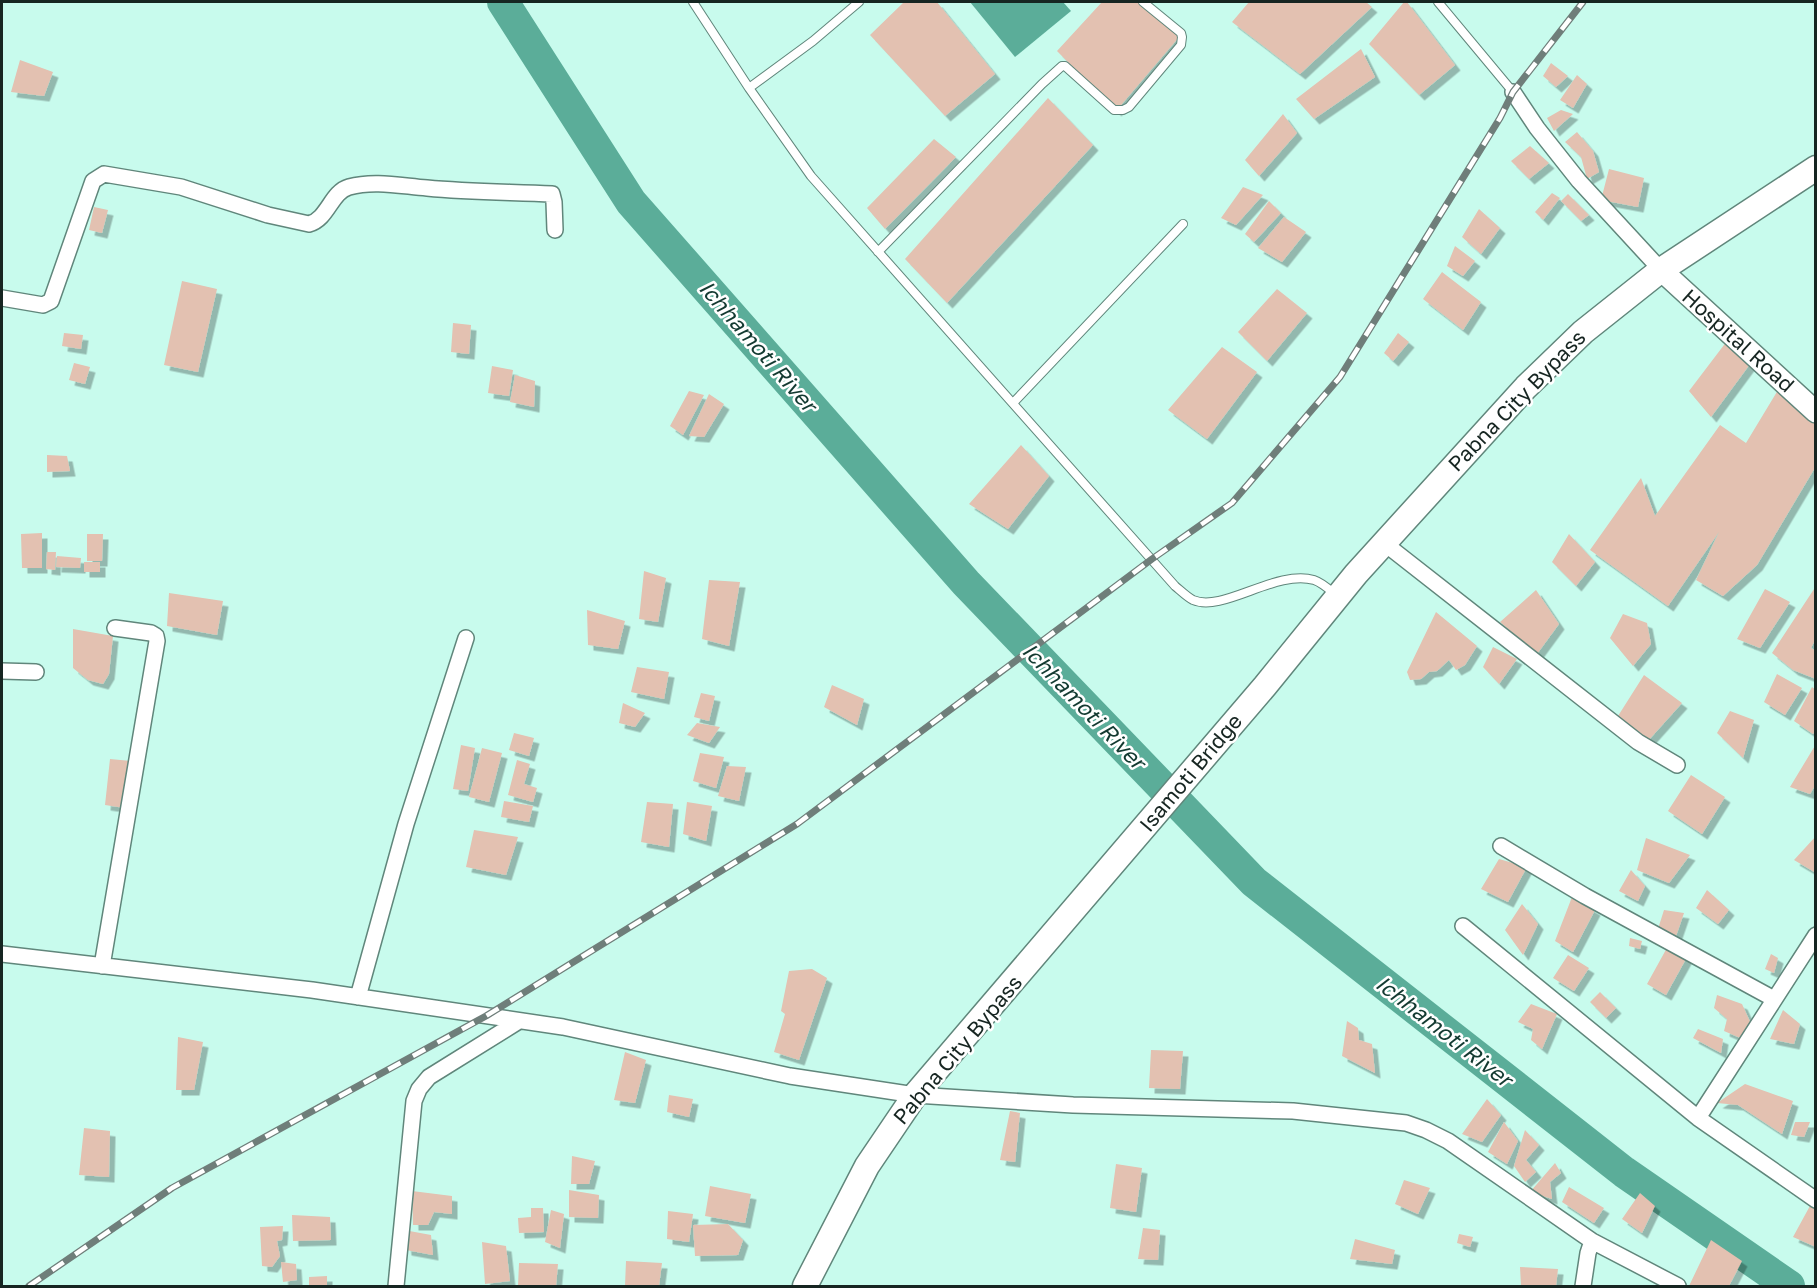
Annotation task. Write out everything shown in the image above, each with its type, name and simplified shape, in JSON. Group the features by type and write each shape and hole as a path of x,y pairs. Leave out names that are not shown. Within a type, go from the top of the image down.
{"highway":[{"name":"Pabna City Bypass","path":"1265,686 1384,543 1526,387 1583,332 1661,270 1815,168"},
{"name":"Isamoti Bridge","path":"1117,860 1265,686"},
{"name":"Pabna City Bypass","path":"805,1287 867,1166 915,1095 1117,860"}],"main road":[{"name":"Hospital Road","path":"1661,270 1815,412"}],"street":[{"path":"1514,92 1537,128 1579,181 1661,270"},
{"path":"2,298 43,305 51,301 93,181 105,174 181,187 268,215 309,224 316,222 340,192 351,186 382,184 428,189 552,194 555,230"},
{"path":"1384,543 1638,742 1677,765"},
{"path":"102,966 157,641 156,636 151,633 115,628"},
{"path":"358,997 406,824 466,638"},
{"path":"2,671 36,672"},
{"path":"1501,846 1585,896 1774,999"},
{"path":"1463,926 1698,1118 1815,1200"},
{"path":"1698,1118 1815,935"},
{"path":"2,954 358,997 519,1021 563,1028 790,1076 915,1095 1073,1105 1293,1111 1406,1123 1426,1130 1448,1142 1592,1240 1678,1287"},
{"path":"396,1287 410,1129 414,1101 419,1089 429,1077 519,1021"},
{"path":"1583,1287 1592,1240"}],"lane":[{"path":"693,2 749,88 811,176 1175,586 1193,600 1208,603 1289,577 1315,580 1338,597"},
{"path":"749,88 859,2"},
{"path":"878,252 1062,66 1065,66 1114,110 1129,107 1182,41 1181,33 1143,2"},
{"path":"1438,2 1514,92"},
{"path":"1013,403 1183,224"}],"shaded area":[{"path":"2,2 1815,2 1815,1286 2,1286"},
{"path":"970,2 1063,2 1071,11 1015,57"}],"building":[{"path":"904,2 937,2 995,74 945,116 870,35"},
{"path":"1102,2 1141,2 1180,36 1116,111 1057,51"},
{"path":"1249,2 1366,2 1372,7 1300,74 1232,22"},
{"path":"1404,2 1407,2 1455,65 1419,95 1369,44"},
{"path":"1361,49 1375,77 1314,119 1296,99"},
{"path":"20,60 53,72 44,96 11,92"},
{"path":"1551,63 1568,76 1556,87 1543,76"},
{"path":"1577,75 1587,84 1573,108 1560,100"},
{"path":"1048,98 1093,145 947,303 905,259"},
{"path":"1561,110 1573,114 1554,131 1547,118"},
{"path":"1283,114 1297,133 1259,176 1245,160"},
{"path":"1577,132 1593,151 1599,172 1587,179 1581,157 1565,142"},
{"path":"934,139 956,157 885,229 867,208"},
{"path":"1530,146 1549,163 1529,179 1511,161"},
{"path":"1609,169 1644,178 1638,207 1601,200"},
{"path":"1243,187 1263,195 1236,225 1221,218"},
{"path":"1552,193 1560,198 1543,220 1535,212"},
{"path":"1568,194 1589,215 1581,221 1561,201"},
{"path":"1269,201 1281,213 1254,242 1245,234"},
{"path":"94,207 108,210 102,233 89,230"},
{"path":"1479,209 1500,228 1481,254 1462,237"},
{"path":"1284,217 1306,232 1282,262 1258,248"},
{"path":"1455,246 1475,261 1463,276 1447,266"},
{"path":"1442,272 1481,302 1463,330 1423,299"},
{"path":"182,281 217,289 198,372 164,365"},
{"path":"1277,289 1307,313 1267,361 1238,332"},
{"path":"453,323 471,325 469,354 451,352"},
{"path":"64,333 83,335 81,349 62,346"},
{"path":"1398,333 1409,342 1393,361 1384,353"},
{"path":"1727,341 1753,360 1711,417 1689,391"},
{"path":"1222,347 1257,372 1207,439 1168,410"},
{"path":"74,363 90,367 85,384 69,380"},
{"path":"492,366 513,370 509,396 488,393"},
{"path":"515,375 535,381 534,407 510,402"},
{"path":"1781,385 1816,423 1816,466 1757,565 1723,596 1696,580 1719,532 1668,606 1590,550 1641,478 1655,516 1720,425 1746,443"},
{"path":"689,391 704,395 683,435 670,426"},
{"path":"709,394 724,404 704,437 689,436"},
{"path":"1021,445 1049,476 1008,529 969,504"},
{"path":"47,455 67,456 70,471 47,472"},
{"path":"42,533 42,568 22,568 21,534"},
{"path":"87,534 103,534 102,561 87,561"},
{"path":"1569,534 1595,562 1576,586 1552,562"},
{"path":"47,552 56,552 55,570 46,569"},
{"path":"57,556 81,558 80,568 56,567"},
{"path":"84,562 100,562 100,572 84,572"},
{"path":"644,571 666,578 658,622 639,619"},
{"path":"709,580 740,582 729,646 702,639"},
{"path":"1816,586 1816,638 1811,648 1816,651 1816,679 1793,670 1772,653"},
{"path":"1765,589 1790,602 1760,648 1737,639"},
{"path":"1536,590 1559,624 1537,654 1500,622"},
{"path":"169,593 223,601 217,635 167,626"},
{"path":"587,610 625,621 618,649 588,645"},
{"path":"1436,612 1477,646 1465,665 1456,670 1449,660 1437,671 1429,672 1421,679 1410,680 1407,672"},
{"path":"1623,614 1647,623 1651,644 1633,666 1610,638"},
{"path":"73,629 113,636 109,674 103,684 88,680 73,668"},
{"path":"1493,647 1517,659 1499,684 1483,667"},
{"path":"637,667 669,672 664,699 631,692"},
{"path":"1777,674 1802,688 1785,715 1764,702"},
{"path":"1644,675 1682,703 1647,742 1618,716"},
{"path":"832,685 864,699 857,725 824,707"},
{"path":"1812,687 1816,690 1816,730 1813,734 1794,721"},
{"path":"701,693 715,696 709,721 694,717"},
{"path":"623,703 645,713 635,727 619,723"},
{"path":"1730,711 1754,720 1743,758 1717,733"},
{"path":"697,723 720,727 709,743 687,735"},
{"path":"514,733 534,738 529,756 509,750"},
{"path":"1816,744 1816,784 1810,794 1790,787"},
{"path":"461,745 475,748 468,791 453,789"},
{"path":"482,748 502,753 489,802 469,797"},
{"path":"700,753 724,757 716,788 693,781"},
{"path":"110,759 131,761 125,808 105,805"},
{"path":"517,760 530,764 524,784 537,788 533,802 508,795"},
{"path":"727,766 746,767 739,801 718,796"},
{"path":"1691,775 1725,797 1702,834 1668,811"},
{"path":"504,801 533,806 529,822 501,817"},
{"path":"647,802 673,804 669,847 641,842"},
{"path":"687,802 712,806 706,841 683,834"},
{"path":"474,830 518,837 506,875 466,867"},
{"path":"1816,836 1816,873 1794,860"},
{"path":"1646,838 1690,855 1669,883 1637,870"},
{"path":"1499,859 1527,867 1508,902 1481,889"},
{"path":"1631,870 1645,886 1638,901 1619,891"},
{"path":"1707,890 1729,910 1718,924 1696,908"},
{"path":"1572,897 1595,910 1573,952 1555,941"},
{"path":"1522,904 1538,924 1523,955 1505,930"},
{"path":"1664,910 1684,913 1675,939 1657,932"},
{"path":"1630,938 1642,941 1640,949 1629,946"},
{"path":"1668,946 1687,957 1666,995 1647,984"},
{"path":"1771,954 1778,958 1774,973 1765,969"},
{"path":"1568,955 1589,968 1574,991 1553,978"},
{"path":"812,969 827,978 799,1060 774,1052 785,1014 781,1011 789,971"},
{"path":"1600,992 1616,1008 1606,1018 1590,1002"},
{"path":"1717,995 1742,1004 1752,1026 1745,1040 1724,1031 1727,1019 1714,1008"},
{"path":"1531,1004 1557,1014 1542,1049 1531,1040 1533,1029 1518,1022"},
{"path":"1783,1010 1800,1024 1794,1044 1770,1039"},
{"path":"1347,1021 1358,1028 1359,1040 1372,1044 1375,1073 1342,1056"},
{"path":"1698,1029 1723,1039 1721,1053 1693,1038"},
{"path":"178,1037 203,1042 194,1090 176,1090"},
{"path":"1151,1050 1183,1051 1180,1089 1149,1088"},
{"path":"625,1052 646,1060 635,1103 614,1100"},
{"path":"1745,1084 1793,1101 1782,1134 1738,1105 1717,1103"},
{"path":"669,1095 693,1099 689,1117 667,1112"},
{"path":"1487,1099 1501,1115 1482,1142 1462,1134"},
{"path":"1010,1111 1020,1113 1015,1162 1000,1160"},
{"path":"1504,1122 1518,1141 1507,1164 1488,1152"},
{"path":"1795,1122 1810,1122 1804,1137 1791,1135"},
{"path":"84,1128 110,1131 109,1177 79,1175"},
{"path":"1525,1130 1539,1145 1526,1160 1536,1172 1525,1182 1514,1166"},
{"path":"572,1156 595,1161 589,1184 571,1184"},
{"path":"1555,1163 1561,1173 1550,1182 1552,1199 1530,1192"},
{"path":"1116,1164 1142,1168 1136,1212 1110,1208"},
{"path":"1404,1180 1430,1188 1418,1214 1395,1204"},
{"path":"710,1186 751,1194 745,1223 705,1216"},
{"path":"1569,1187 1604,1208 1594,1223 1562,1202"},
{"path":"569,1190 599,1195 598,1218 569,1217"},
{"path":"412,1191 452,1196 452,1214 434,1212 428,1225 413,1225"},
{"path":"1640,1193 1655,1206 1642,1233 1622,1219"},
{"path":"1811,1204 1816,1207 1816,1247 1793,1237"},
{"path":"531,1208 543,1208 544,1232 519,1233 518,1218 531,1217"},
{"path":"551,1210 564,1214 560,1248 545,1242"},
{"path":"668,1211 693,1214 689,1242 667,1239"},
{"path":"292,1215 330,1217 331,1240 293,1241"},
{"path":"728,1224 743,1240 738,1255 695,1256 693,1225"},
{"path":"283,1226 282,1240 277,1241 280,1256 272,1267 262,1266 260,1227"},
{"path":"1143,1228 1160,1230 1158,1260 1138,1259"},
{"path":"404,1230 431,1235 433,1255 406,1250"},
{"path":"1459,1234 1473,1237 1470,1247 1457,1243"},
{"path":"1355,1239 1395,1250 1392,1264 1350,1259"},
{"path":"1711,1240 1742,1261 1729,1286 1689,1286"},
{"path":"482,1242 506,1246 510,1281 485,1284"},
{"path":"626,1261 662,1263 659,1286 625,1286"},
{"path":"281,1262 296,1264 297,1280 283,1282"},
{"path":"519,1263 558,1264 556,1286 518,1286"},
{"path":"1520,1267 1558,1269 1556,1286 1521,1286"},
{"path":"327,1276 327,1286 309,1286 309,1277"}],"waterway":[{"name":"Ichhamoti River","path":"503,2 631,202 966,583 1254,882 1624,1172 1789,1286"}],"railway":[{"path":"29,1286 172,1188 486,1016 797,824 1152,559 1232,503 1340,377 1500,118 1513,92 1583,2"}]}
